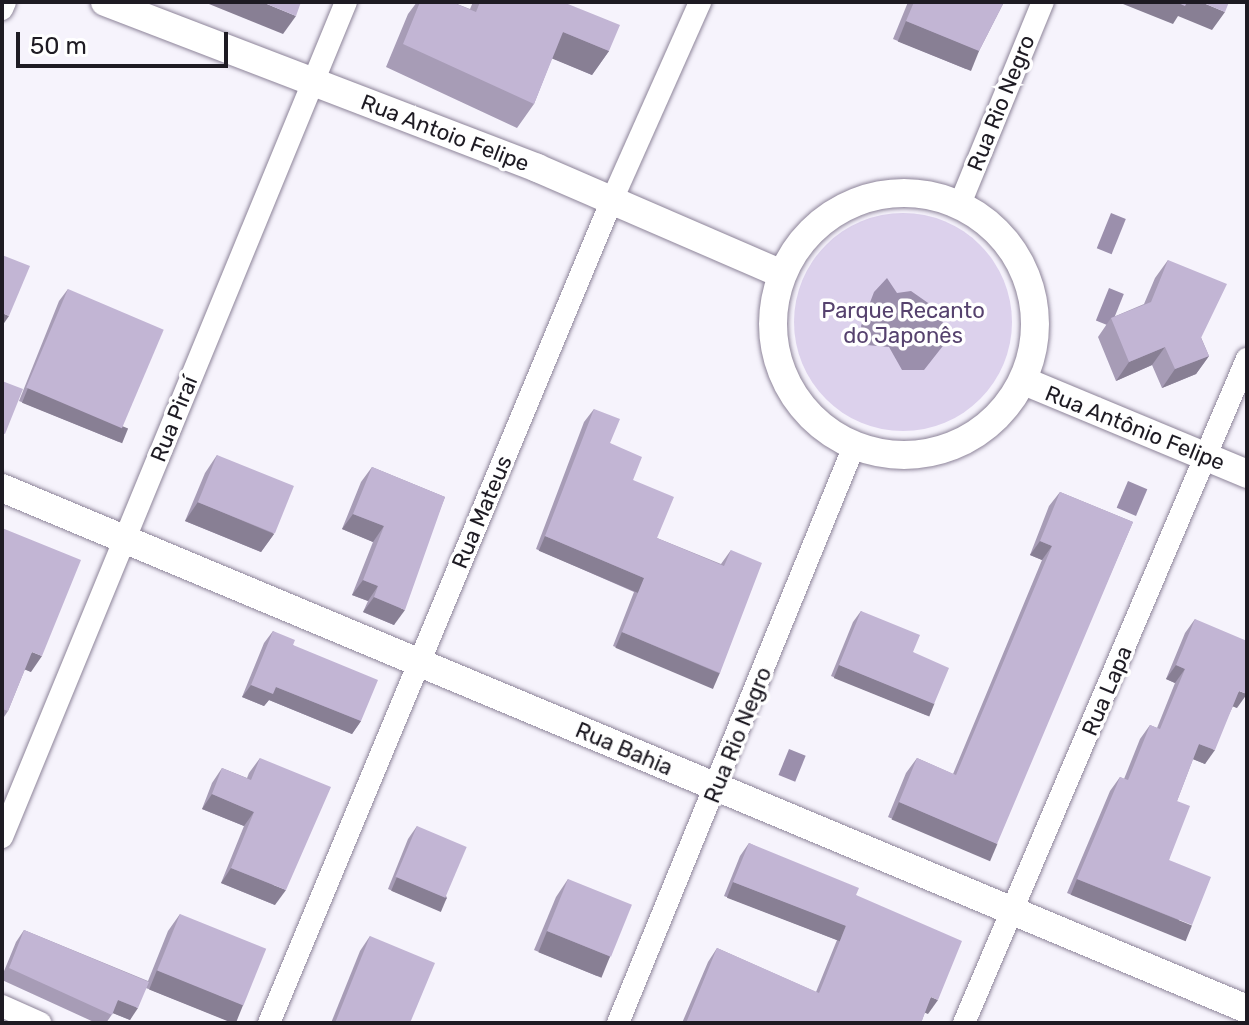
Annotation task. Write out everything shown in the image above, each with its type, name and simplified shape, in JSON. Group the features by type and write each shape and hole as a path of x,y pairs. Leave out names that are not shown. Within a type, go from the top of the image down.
{"street":[{"path":"2,9 5,2"},
{"name":"Rua Antoio Felipe","path":"105,2 612,200 782,274"},
{"name":"Rua Piraí","path":"2,837 346,2"},
{"name":"Rua Mateus","path":"269,1023 612,200 700,2"},
{"name":"Rua Rio Negro","path":"960,204 1043,2"},
{"path":"919,193 960,204 994,228 1020,260 1034,300 1035,327 1024,381 1001,414 970,439 933,453 893,456 854,446 810,414 791,393 775,355 772,314 782,274 804,237 836,210 876,194 919,193"},
{"name":"Rua Lapa","path":"964,1023 1247,359"},
{"name":"Rua Antônio Felipe","path":"1024,381 1247,474"},
{"name":"Rua Rio Negro","path":"618,1023 854,446"},
{"name":"Rua Bahia","path":"2,488 1247,1009"},
{"path":"2,1006 40,1023"}],"green space":[{"name":"Parque Recanto do Japonês","path":"903,213 945,221 980,245 1004,280 1012,322 1004,364 980,399 945,423 903,431 861,423 826,399 802,364 794,322 802,280 826,245 861,221"}],"shaded area":[{"path":"1111,213 1126,219 1112,254 1097,248"},
{"path":"887,278 897,293 911,291 941,312 946,342 924,370 902,370 889,347 866,345 861,326 874,292"},
{"path":"1109,288 1124,294 1111,326 1096,320"},
{"path":"1128,481 1147,489 1136,516 1117,508"},
{"path":"789,749 806,756 795,782 779,775"}],"building":[{"path":"262,2 301,2 296,16"},
{"path":"420,2 452,2 476,12 480,2 563,2 620,25 609,51 563,32 534,104 403,44"},
{"path":"914,2 1004,2 979,51 906,21"},
{"path":"1201,2 1229,2 1225,12"},
{"path":"2,255 30,266 9,316 2,313"},
{"path":"1168,260 1227,284 1201,338 1209,356 1175,369 1165,347 1129,362 1111,318 1151,302"},
{"path":"68,289 164,330 122,428 26,387"},
{"path":"2,381 23,389 5,434 2,433"},
{"path":"594,409 620,419 610,443 642,457 633,480 674,497 657,538 724,566 731,550 762,563 720,673 622,632 644,578 545,536"},
{"path":"217,455 294,486 275,533 198,502"},
{"path":"372,467 445,497 405,610 374,597 378,586 363,580 384,526 353,514"},
{"path":"1060,492 1133,522 997,844 899,802 917,758 956,775 1052,546 1040,541"},
{"path":"2,528 81,560 42,656 32,652 8,711 2,709"},
{"path":"861,611 920,635 913,652 949,668 934,704 839,665"},
{"path":"1195,619 1247,641 1247,694 1239,691 1215,750 1199,744 1177,801 1190,806 1169,860 1211,877 1192,925 1077,879 1120,777 1128,780 1150,725 1160,729 1185,669 1176,665"},
{"path":"273,631 295,640 293,645 378,680 361,721 276,687 273,694 251,685"},
{"path":"260,758 331,787 286,890 231,868 254,812 212,794 222,768 251,780"},
{"path":"417,826 467,847 445,898 396,877"},
{"path":"749,843 859,888 856,895 962,941 938,1000 931,997 921,1023 686,1023 717,948 819,993 846,926 733,882"},
{"path":"568,879 632,905 611,957 547,931"},
{"path":"180,914 266,949 243,1005 157,971"},
{"path":"24,930 149,982 138,1008 118,1000 112,1015 9,968"},
{"path":"370,936 435,963 410,1023 335,1023"}]}
